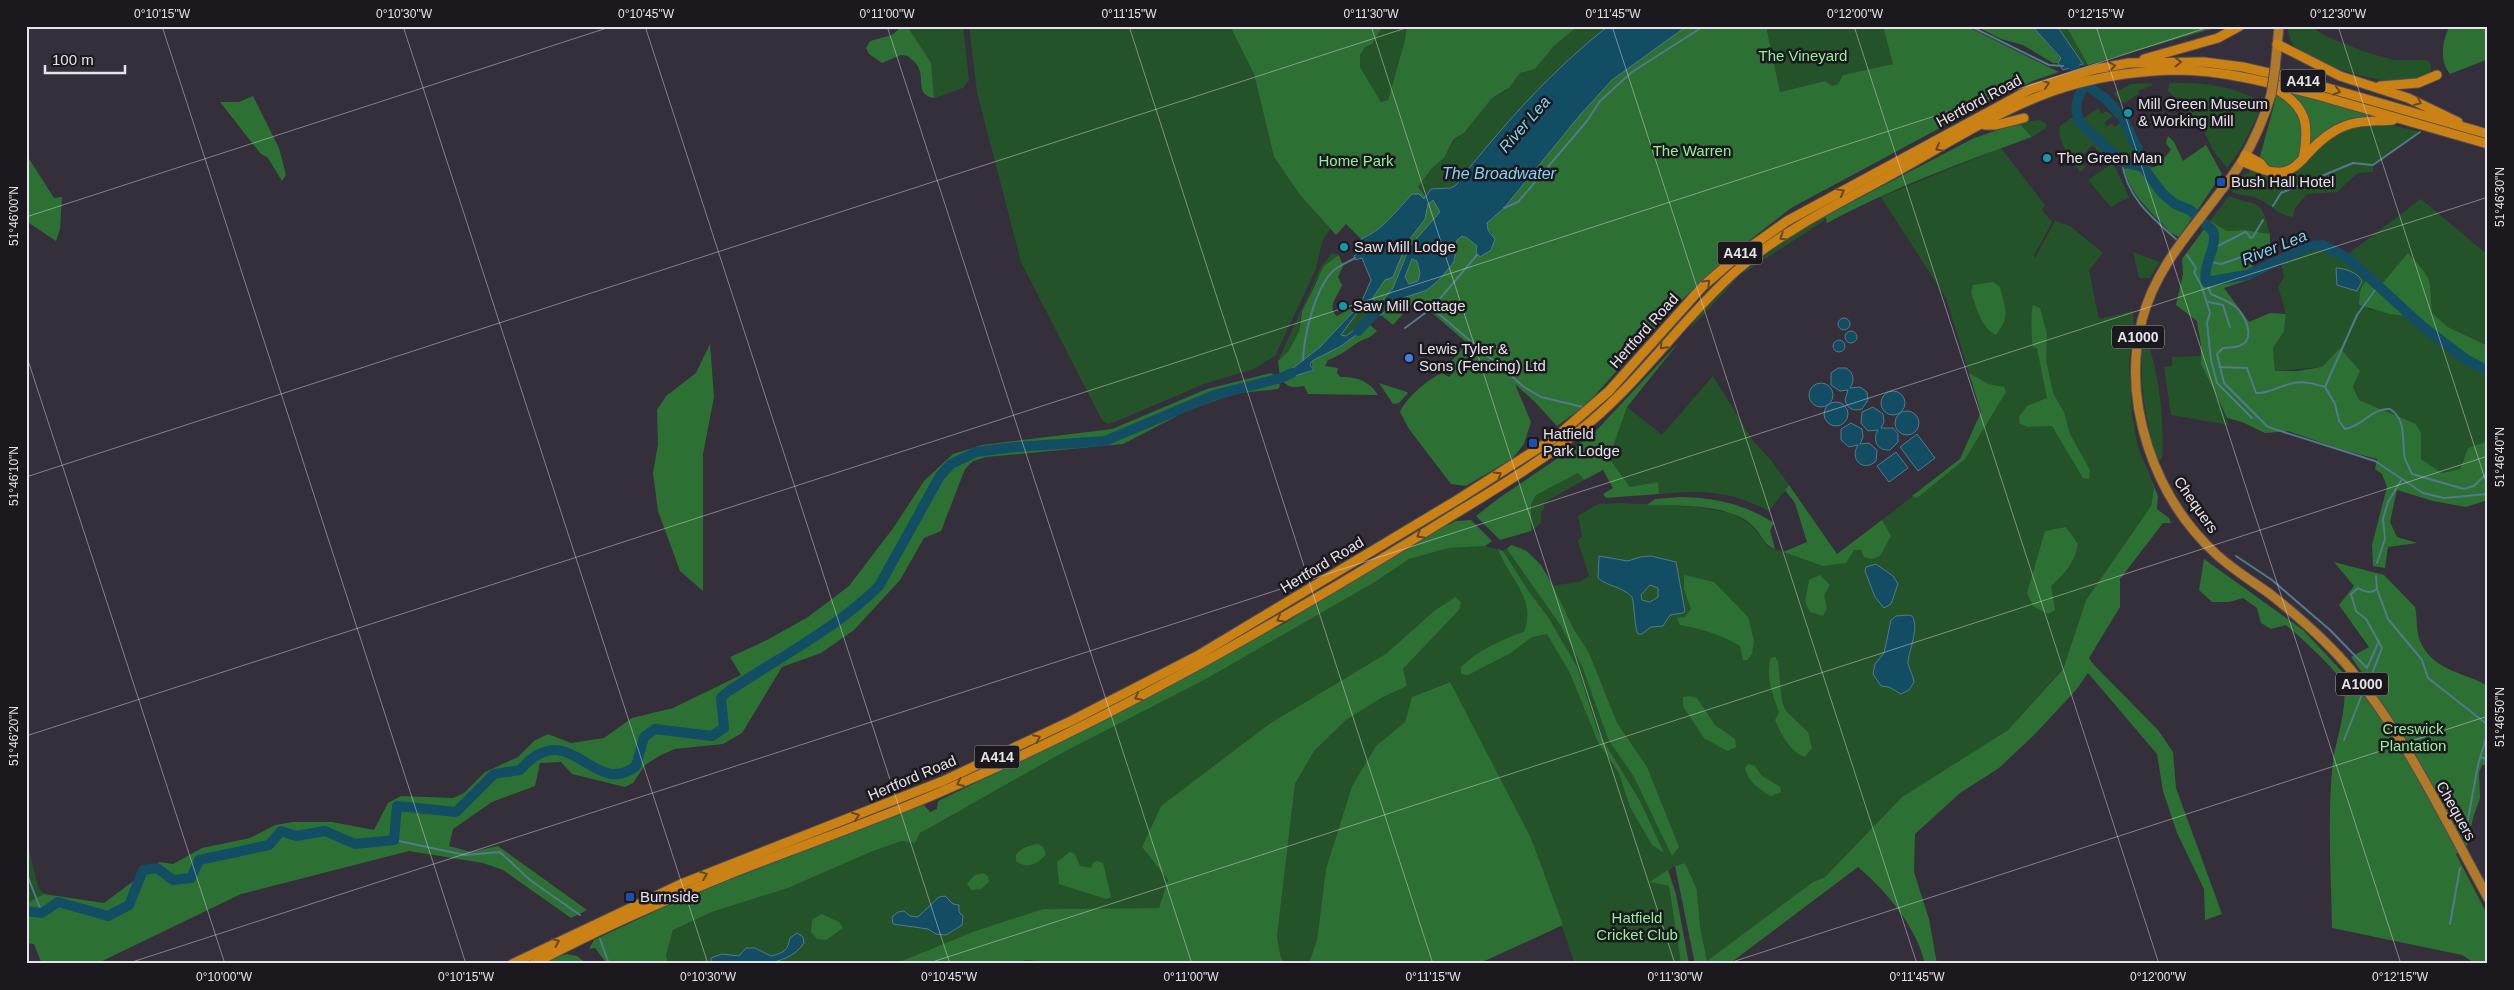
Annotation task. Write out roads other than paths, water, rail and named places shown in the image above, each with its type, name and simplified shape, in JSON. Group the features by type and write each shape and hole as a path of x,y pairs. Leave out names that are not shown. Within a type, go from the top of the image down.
{"highway":[{"name":"A414","path":"2129,63 2218,38 2240,26"},
{"name":"A414","path":"2277,44 2340,76 2408,98 2472,129"},
{"name":"A414","path":"2129,63 2204,62 2243,66 2300,80 2488,134"},
{"name":"Hertford Road","path":"512,964 681,884 890,803 985,762 1074,720 1196,656 1457,500 1556,437 1609,391 1703,286 1763,237 1788,221 2031,89 2073,75 2129,63"},
{"name":"Hertford Road","path":"533,964 595,933 724,877 946,790 1083,726 1256,633 1439,524 1563,444 1592,421 1623,391 1711,294 1775,241 1982,125 2036,97 2100,78 2136,72 2178,70 2259,81"},
{"path":"2372,86 2418,83 2437,74"},
{"name":"A414","path":"2259,81 2488,144"},
{"name":"A414","path":"2259,81 2289,98 2304,115 2307,135 2303,159"},
{"path":"1982,125 1996,125 2024,118"},
{"name":"A414","path":"2243,158 2257,168 2273,173 2284,173 2296,168 2327,136 2344,127 2367,120 2401,119"}],"main road":[{"name":"A1000","path":"2277,44 2279,26"},
{"name":"Chequers","path":"2277,44 2271,95 2243,158 2195,226 2165,264 2152,290 2139,334 2137,355 2139,404 2144,438 2154,466 2182,514 2207,545 2313,630 2344,662 2374,698 2402,742 2488,898"}],"water":[{"name":"The Broadwater","path":"1608,26 1687,26 1612,80 1580,115 1504,208 1487,223 1488,230 1495,239 1491,250 1480,257 1476,252 1477,246 1462,236 1457,240 1454,262 1440,279 1427,290 1397,300 1381,315 1374,315 1372,311 1377,306 1370,302 1362,306 1341,335 1346,336 1366,321 1370,325 1341,346 1312,361 1310,365 1314,370 1282,380 1280,376 1287,373 1320,347 1353,312 1358,310 1371,280 1362,258 1355,260 1354,256 1362,250 1361,239 1376,231 1412,194 1419,194 1424,199 1431,189 1451,188 1456,185 1527,101","holes":["1433,200 1440,212 1410,246 1393,288 1380,304 1372,299 1385,280 1393,277 1407,243 1425,219 1428,204","1412,259 1417,261 1420,273 1418,281 1409,284 1405,277"]},
{"path":"2032,26 2057,26 2083,64 2063,70 2058,63 2061,58"},
{"path":"2336,268 2351,272 2360,278 2362,281 2357,291 2337,285"},
{"path":"1842,318 1846,318 1850,324 1846,330 1842,330 1838,326 1838,322"},
{"path":"1849,331 1853,331 1857,337 1853,343 1849,343 1845,339 1845,335"},
{"path":"1837,340 1841,340 1845,346 1841,352 1837,352 1833,348 1833,344"},
{"path":"1838,368 1846,368 1852,374 1853,382 1850,388 1860,387 1867,392 1868,400 1862,409 1853,410 1847,405 1845,400 1848,390 1840,391 1831,385 1831,373"},
{"path":"1821,383 1826,384 1832,390 1832,400 1826,406 1821,407 1816,406 1810,400 1809,395 1810,390 1816,384"},
{"path":"1893,391 1898,392 1904,398 1904,408 1898,414 1893,415 1888,414 1882,408 1881,403 1882,398 1888,392"},
{"path":"1836,402 1841,403 1847,409 1847,419 1841,425 1836,426 1831,425 1825,419 1824,414 1825,409 1831,403"},
{"path":"1873,407 1883,414 1884,422 1881,428 1893,428 1898,434 1898,442 1890,450 1882,449 1877,444 1876,434 1878,430 1868,431 1861,423 1862,412"},
{"path":"1907,411 1912,412 1918,418 1918,428 1912,434 1907,435 1902,434 1896,428 1895,423 1896,418 1902,412"},
{"path":"1851,423 1862,429 1863,437 1860,444 1869,443 1877,450 1876,461 1871,464 1862,465 1856,459 1855,455 1858,445 1849,447 1841,440 1841,429"},
{"path":"1917,434 1935,458 1918,471 1900,447"},
{"path":"1896,452 1908,468 1889,482 1877,466"},
{"path":"1599,556 1628,561 1651,556 1676,562 1685,611 1670,615 1663,626 1651,627 1642,634 1638,634 1632,597 1628,593 1598,578","holes":["1650,585 1658,588 1658,597 1650,602 1642,600 1641,595"]},
{"path":"1876,564 1893,576 1898,584 1891,604 1884,608 1875,597 1865,571 1866,567"},
{"path":"1896,616 1912,616 1915,627 1908,663 1914,682 1909,690 1901,694 1889,687 1881,686 1873,674 1875,664 1884,653 1891,620"},
{"path":"945,896 953,904 959,905 959,912 963,916 962,925 946,935 936,934 928,929 893,924 892,917 898,912 904,911 910,916 918,917 939,897"},
{"path":"797,933 803,937 804,943 796,952 776,962 764,964 715,964 711,962 711,958 722,954 739,956 746,948 755,948 771,956 779,954 786,949 790,938"}],"waterway":[{"path":"1504,208 1518,202 1587,121 1600,101 1632,72 1704,26"},
{"path":"1970,26 2049,65 2063,66"},
{"name":"River Lea","path":"2068,57 2085,84 2106,99 2120,115"},
{"name":"River Lea","path":"2085,84 2076,107 2080,123 2122,162 2143,167"},
{"name":"River Lea","path":"2124,121 2137,147 2143,167 2162,193 2175,204 2190,210 2213,231 2213,244 2205,275 2206,282 2247,275 2310,246 2323,245 2349,259 2422,326 2467,360 2488,371"},
{"path":"2273,206 2281,193 2353,163 2373,165 2420,132"},
{"path":"2122,162 2124,174 2134,196 2149,214 2176,239"},
{"path":"2213,246 2220,245 2246,232 2251,238 2253,237 2263,220"},
{"path":"2207,261 2221,264 2268,248"},
{"path":"1405,328 1432,308 1477,255"},
{"path":"2187,255 2196,268 2194,272 2202,287 2210,313 2207,323 2211,360 2217,383 2252,418"},
{"path":"1303,360 1308,325 1321,288 1334,270 1355,258"},
{"path":"2206,282 2211,294 2236,307 2248,327 2247,338 2244,343 2237,347 2223,348 2217,354 2224,383 2268,427 2375,461 2423,493 2444,498 2488,494"},
{"path":"2325,387 2357,315 2378,286"},
{"path":"2208,302 2223,305 2230,327"},
{"name":"River Lea","path":"1358,331 1382,305"},
{"path":"1432,308 1524,387 1541,397 1583,407"},
{"path":"2219,367 2247,368 2256,393 2266,392 2298,382 2325,387 2335,404 2339,421 2345,429 2357,425 2377,411 2390,409 2396,414 2402,425 2405,459 2412,474 2464,489 2474,486 2488,472"},
{"path":"26,911 42,913 58,902 108,916 129,905 143,870 157,868 173,880 191,878 199,860 269,845 281,831 296,836 325,831 355,844 394,840 397,806 456,812 494,774 520,770 538,755 553,750 567,753 607,773 621,774 636,766 644,737 655,729 712,736 724,728 721,698 726,693 825,630 862,602 879,586 940,476 951,464 976,452 1015,447 1105,441 1214,395 1281,378 1292,373"},
{"path":"2377,563 2385,539 2383,519 2388,502 2402,479"},
{"path":"2236,556 2272,580 2330,630 2367,668 2379,641"},
{"path":"2376,576 2377,589 2388,619 2422,660 2428,678 2488,725"},
{"path":"2370,679 2382,648 2366,619 2356,611 2351,594 2358,588 2368,592 2377,589"},
{"path":"2344,740 2361,697"},
{"path":"2466,830 2478,765 2488,731"},
{"path":"2481,757 2488,760"},
{"path":"394,840 465,855 500,852 530,880 580,915"},
{"path":"2450,924 2460,868"},
{"path":"26,872 42,913"},
{"path":"600,939 609,964"}],"place":[{"name":"Mill Green Museum & Working Mill","path":"2128,113"},
{"name":"The Green Man","path":"2047,158"},
{"name":"Bush Hall Hotel","path":"2221,182"},
{"name":"Saw Mill Lodge","path":"1344,247"},
{"name":"Saw Mill Cottage","path":"1343,306"},
{"name":"Lewis Tyler & Sons (Fencing) Ltd","path":"1409,358"},
{"name":"Hatfield Park Lodge","path":"1533,443"},
{"name":"Burnside","path":"630,897"}],"park label":[{"name":"The Vineyard","path":"1803,56"},
{"name":"The Warren","path":"1692,151"},
{"name":"Home Park","path":"1356,161"},
{"name":"Creswick Plantation","path":"2413,738"},
{"name":"Hatfield Cricket Club","path":"1637,926"}]}
